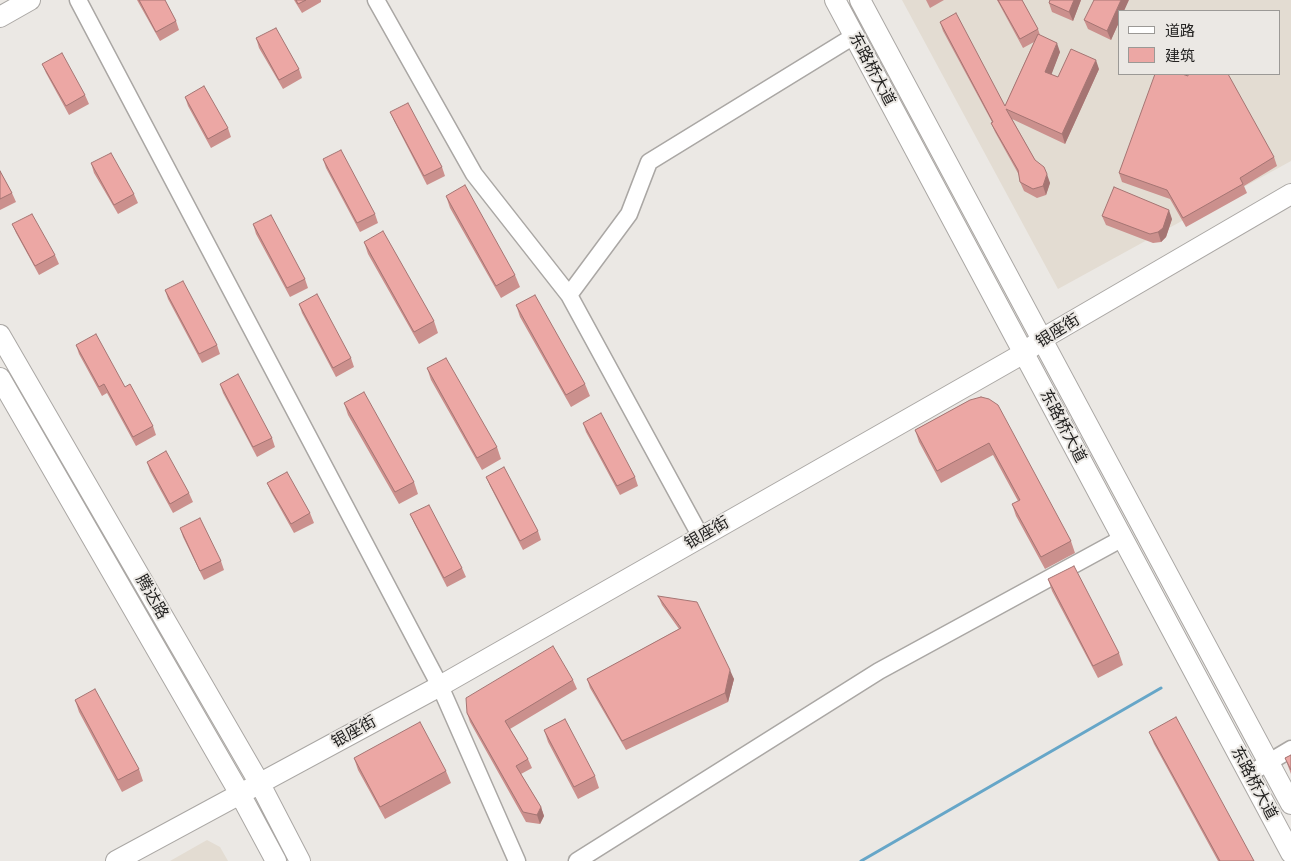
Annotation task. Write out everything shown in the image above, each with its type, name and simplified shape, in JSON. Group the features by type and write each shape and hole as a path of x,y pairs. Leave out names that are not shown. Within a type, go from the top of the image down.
{"main road":[{"path":"0,17 30,0"},
{"name":"东路桥大道","path":"835,0 1291,852"},
{"name":"东路桥大道","path":"860,0 1291,804"},
{"name":"银座街","path":"442,691 701,537 1026,357 1291,194"},
{"path":"1045,345 1291,206"},
{"name":"腾达路","path":"0,335 263,789 300,861"},
{"path":"116,861 263,789 442,691 1026,357"},
{"name":"腾达路","path":"0,378 243,799 276,861"},
{"path":"142,861 243,799"}],"street":[{"path":"78,0 442,691 517,861"},
{"path":"376,0 474,174 569,295 701,537"},
{"path":"569,295 629,214 650,162 854,36"},
{"path":"577,861 879,671 1123,538"},
{"path":"1249,774 1291,749"}],"shaded area":[{"path":"902,0 1291,0 1291,161 1058,289"},
{"path":"207,840 220,847 228,861 170,861"}],"building":[{"path":"139,0 165,0 176,21 156,32"},
{"path":"296,0 306,0 298,4"},
{"path":"998,0 1022,0 1038,29 1020,39"},
{"path":"1050,0 1074,0 1069,12 1049,3"},
{"path":"1094,0 1121,0 1107,31 1084,20"},
{"path":"956,13 1005,106 1038,34 1057,43 1045,72 1058,77 1071,49 1096,60 1062,134 1006,109 1035,160 1044,167 1047,174 1043,186 1033,189 1020,182 1018,170 991,123 993,122 940,22"},
{"path":"276,28 299,69 279,80 256,38"},
{"path":"62,53 85,95 66,106 42,64"},
{"path":"1155,75 1229,75 1274,157 1240,178 1243,184 1183,218 1167,190 1119,173"},
{"path":"204,86 228,128 208,139 185,97"},
{"path":"408,103 442,167 424,176 390,112"},
{"path":"341,150 375,214 357,223 323,159"},
{"path":"111,153 134,194 114,205 91,163"},
{"path":"0,171 12,193 0,199"},
{"path":"465,185 515,275 496,286 446,196"},
{"path":"1114,187 1169,210 1163,228 1158,232 1150,234 1102,216"},
{"path":"32,214 55,255 35,266 12,224"},
{"path":"271,215 305,279 287,288 253,224"},
{"path":"383,231 434,321 414,332 364,242"},
{"path":"183,281 217,345 199,354 165,290"},
{"path":"317,294 351,358 333,368 299,304"},
{"path":"535,295 585,384 566,395 516,305"},
{"path":"96,334 125,387 130,384 153,426 133,437 104,384 99,387 76,345"},
{"path":"446,358 497,447 477,458 427,368"},
{"path":"238,374 272,438 253,447 220,384"},
{"path":"364,392 414,482 395,492 344,403"},
{"path":"981,397 989,399 998,405 1071,541 1041,557 1012,504 1020,500 989,443 937,471 915,430 970,400"},
{"path":"601,413 635,477 617,486 583,423"},
{"path":"166,451 189,493 170,504 147,462"},
{"path":"504,467 538,531 520,541 486,477"},
{"path":"287,472 310,513 291,524 267,483"},
{"path":"429,505 462,568 444,578 410,514"},
{"path":"200,518 221,561 200,571 180,528"},
{"path":"1074,566 1119,653 1093,666 1048,579"},
{"path":"658,596 697,602 730,670 725,693 622,741 587,679 681,628"},
{"path":"553,646 573,680 505,721 528,759 516,766 541,807 537,815 523,812 467,713 466,698"},
{"path":"95,689 139,769 118,780 75,700"},
{"path":"1176,717 1254,861 1220,861 1149,732"},
{"path":"565,719 595,776 574,787 544,730"},
{"path":"420,722 446,771 380,807 354,758"},
{"path":"1291,755 1291,770 1285,758"}],"waterway":[{"path":"861,861 1161,688"}]}
